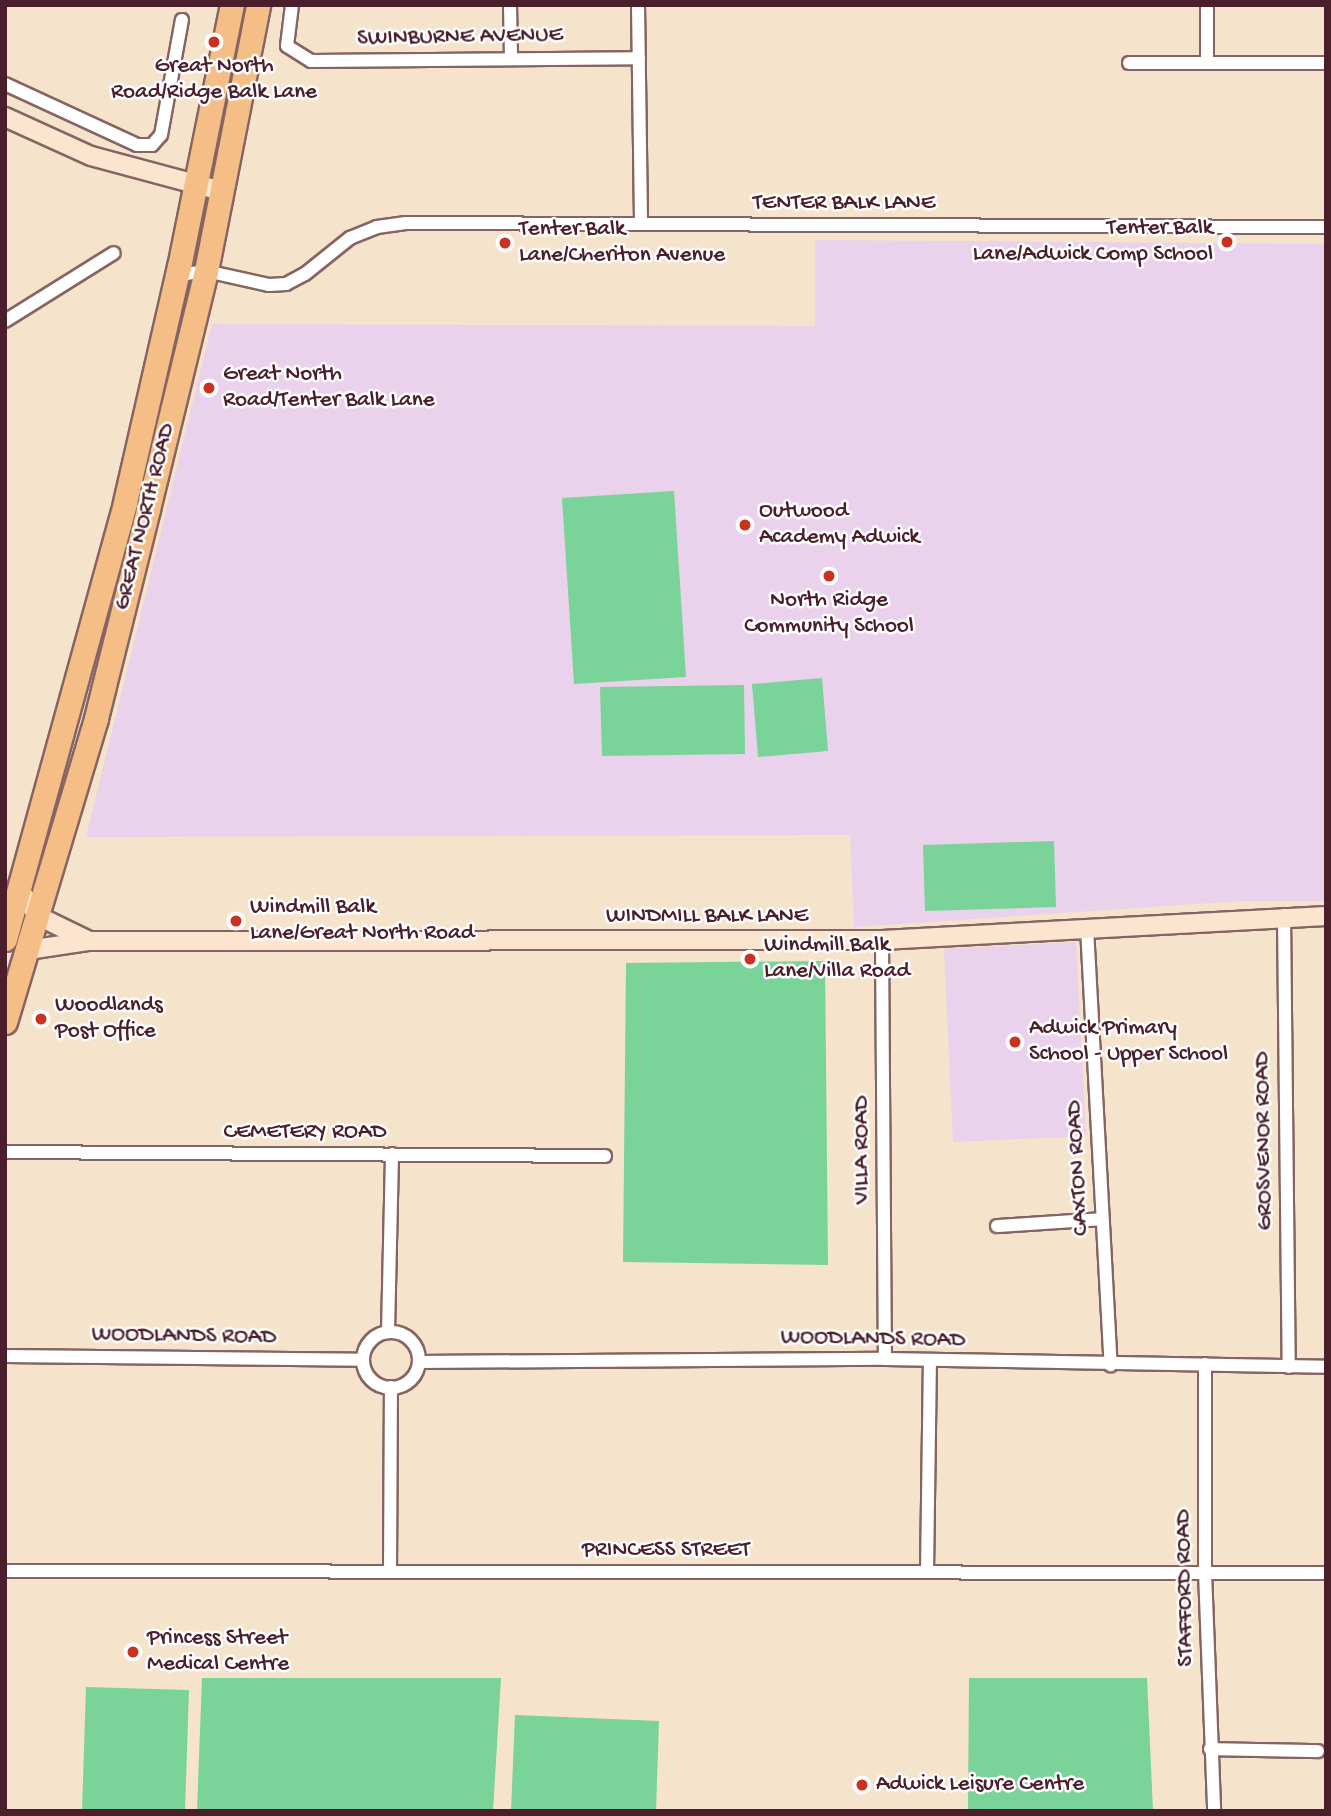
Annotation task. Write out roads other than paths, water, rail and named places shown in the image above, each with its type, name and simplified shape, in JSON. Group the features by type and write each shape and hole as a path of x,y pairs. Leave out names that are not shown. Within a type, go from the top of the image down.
{"highway":[{"name":"GREAT NORTH ROAD","path":"5,939 12,887 125,502 176,284 232,5"},
{"name":"GREAT NORTH ROAD","path":"5,1022 96,718 206,271 258,5"}],"street":[{"name":"SWINBURNE AVENUE","path":"292,5 288,46 311,61 639,58"},
{"path":"510,5 511,59"},
{"path":"638,5 641,224"},
{"path":"1207,5 1207,63"},
{"path":"5,84 137,145 152,145 161,135 183,20"},
{"path":"1129,63 1326,63"},
{"path":"5,117 92,156 222,191"},
{"name":"TENTER BALK LANE","path":"206,271 269,285 286,284 350,238 377,227 406,223 1326,227"},
{"path":"184,246 206,271"},
{"path":"5,321 114,253"},
{"path":"176,284 186,274 206,271"},
{"path":"12,887 38,916"},
{"name":"WINDMILL BALK LANE","path":"27,950 89,941 882,940 1284,915 1326,916"},
{"name":"GROSVENOR ROAD","path":"1284,915 1289,1367"},
{"name":"WINDMILL BALK LANE","path":"38,916 89,941"},
{"name":"CAXTON ROAD","path":"1087,928 1111,1365"},
{"name":"VILLA ROAD","path":"882,940 886,1359"},
{"name":"CEMETERY ROAD","path":"5,1152 605,1156"},
{"path":"388,1332 392,1154"},
{"path":"997,1226 1102,1219"},
{"path":"388,1332 411,1340 419,1362 413,1377 391,1387 370,1378 363,1360 368,1343 388,1332"},
{"name":"WOODLANDS ROAD","path":"5,1356 363,1360"},
{"name":"WOODLANDS ROAD","path":"419,1362 886,1359 930,1362 1326,1367"},
{"path":"928,1573 930,1362"},
{"name":"STAFFORD ROAD","path":"1205,1364 1205,1572 1214,1811"},
{"path":"390,1571 391,1387"},
{"name":"PRINCESS STREET","path":"5,1571 1326,1573"},
{"path":"1210,1749 1318,1751"}],"place":[{"name":"Great North Road/Ridge Balk Lane","path":"214,42"},
{"name":"Tenter Balk Lane/Adwick Comp School","path":"1227,242"},
{"name":"Tenter Balk Lane/Cheriton Avenue","path":"505,243"},
{"name":"Great North Road/Tenter Balk Lane","path":"209,388"},
{"name":"Outwood Academy Adwick","path":"745,525"},
{"name":"North Ridge Community School","path":"829,576"},
{"name":"Windmill Balk Lane/Great North Road","path":"236,921"},
{"name":"Windmill Balk Lane/Villa Road","path":"750,959"},
{"name":"Woodlands Post Office","path":"41,1019"},
{"name":"Adwick Primary School - Upper School","path":"1015,1042"},
{"name":"Princess Street Medical Centre","path":"133,1652"},
{"name":"Adwick Leisure Centre","path":"862,1785"}]}
